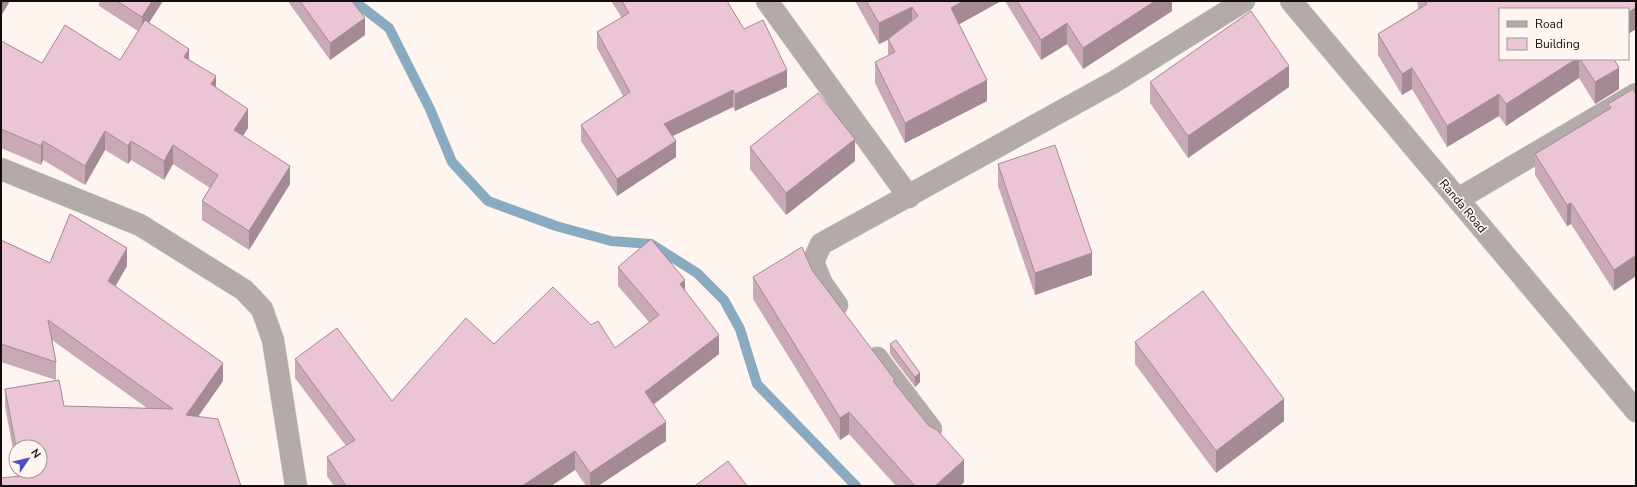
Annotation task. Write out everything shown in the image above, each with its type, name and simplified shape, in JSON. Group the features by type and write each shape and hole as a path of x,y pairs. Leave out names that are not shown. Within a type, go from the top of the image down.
{"street":[{"path":"767,1 909,197"},
{"path":"850,322 822,284 813,262 822,244 1114,82 1244,1"},
{"name":"Randa Road","path":"1291,1 1636,411"},
{"path":"1458,200 1636,94"},
{"path":"1,169 140,225 244,290 262,309 273,340 296,486"},
{"path":"864,340 939,440"}],"building":[{"path":"117,1 152,1 142,17"},
{"path":"300,1 352,1 365,18 330,43"},
{"path":"622,1 727,1 744,29 763,20 787,70 735,94 733,90 664,124 676,141 617,179 581,125 630,92 597,32 629,13"},
{"path":"866,1 963,1 951,8 987,80 905,123 875,62 895,52 888,39 918,16 912,7 879,23"},
{"path":"1017,1 1155,1 1083,48 1067,23 1041,40"},
{"path":"1425,1 1636,1 1636,7 1629,12 1629,8 1499,8 1499,60 1574,60 1506,104 1499,94 1447,126 1412,68 1402,74 1378,34 1427,4"},
{"path":"1251,11 1289,66 1188,136 1150,82"},
{"path":"145,20 189,49 184,57 216,76 211,84 248,109 234,130 290,166 249,231 202,201 218,175 173,145 164,161 131,141 128,146 105,131 85,166 43,141 41,146 1,129 1,41 42,63 65,25 120,60"},
{"path":"1581,60 1615,60 1619,68 1595,82"},
{"path":"1633,89 1635,93 1636,92 1636,255 1614,270 1571,203 1567,205 1535,154 1611,108 1608,104"},
{"path":"818,93 855,139 786,193 750,147"},
{"path":"1055,145 1092,253 1035,273 998,164"},
{"path":"70,214 127,248 108,281 223,363 186,415 218,419 241,486 1,486 1,478 48,479 48,439 14,439 5,389 59,380 64,406 173,409 48,320 56,362 1,344 1,240 50,263"},
{"path":"651,239 685,280 680,284 719,335 645,392 666,422 590,473 575,451 522,486 346,486 327,457 355,440 295,359 337,328 392,401 466,318 494,344 553,287 591,325 598,321 615,348 659,315 618,267"},
{"path":"802,247 812,270 895,380 893,381 929,426 937,430 964,460 935,486 915,486 849,412 840,418 753,277"},
{"path":"1203,291 1284,399 1216,451 1135,342"},
{"path":"896,340 920,373 915,377 890,344"},
{"path":"728,461 747,486 695,486"}],"waterway":[{"path":"354,1 389,28 430,109 452,162 488,201 556,226 611,241 651,244 697,273 724,300 740,329 757,384 856,486"}]}
